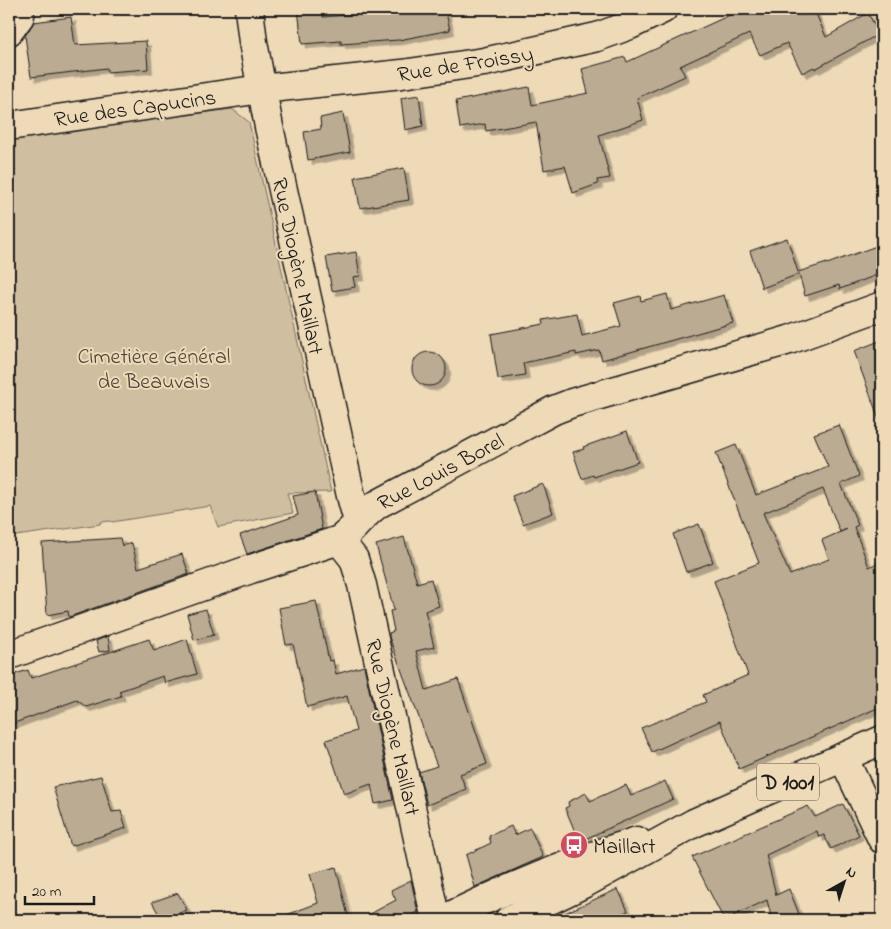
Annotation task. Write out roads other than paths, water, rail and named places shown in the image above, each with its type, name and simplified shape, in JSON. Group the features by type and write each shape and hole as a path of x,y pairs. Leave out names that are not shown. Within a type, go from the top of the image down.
{"street":[{"name":"Rue Diogène Maillart","path":"249,9 261,89 342,458 354,511 358,520"},
{"name":"Rue de Froissy","path":"261,89 411,73 494,60 597,38 663,9"},
{"name":"Rue des Capucins","path":"9,126 261,89"},
{"name":"Rue Louis Borel","path":"9,655 234,575 339,540 350,531 358,520 378,504 563,406 789,340 882,306"},
{"name":"Rue Diogène Maillart","path":"339,540 354,559 361,580 436,920"},
{"name":"D 1001","path":"509,920 586,882 694,823 882,740"},
{"path":"843,757 882,839"},
{"name":"D 1001","path":"442,920 498,894 581,860 694,823"}],"place":[{"name":"Maillart","path":"574,845"}],"park label":[{"name":"Cimetière Général de Beauvais","path":"154,368"}]}
